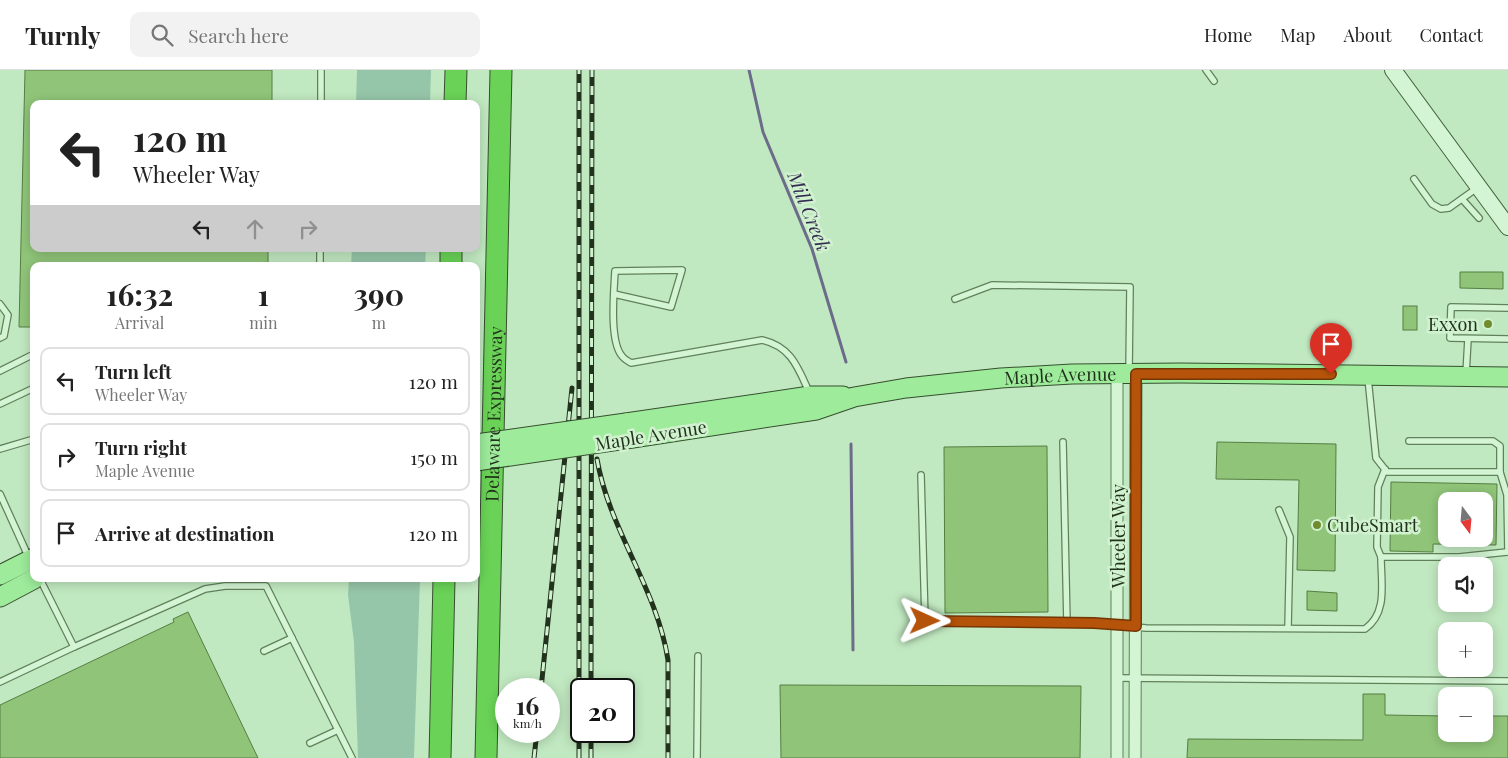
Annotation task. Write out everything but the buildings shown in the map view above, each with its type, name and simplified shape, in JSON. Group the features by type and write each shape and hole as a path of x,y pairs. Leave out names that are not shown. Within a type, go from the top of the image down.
{"highway":[{"path":"455,100 456,70"},
{"name":"Delaware Expressway","path":"486,758 501,70"},
{"path":"440,758 444,582"}],"main road":[{"path":"1393,70 1508,227"},
{"name":"Maple Avenue","path":"480,444 626,431 816,410 854,397 906,388 993,379 1127,374 1508,377"},
{"name":"Maple Avenue","path":"480,460 810,396 854,397"},
{"path":"0,575 30,560"},
{"path":"0,597 30,581"}],"street":[{"name":"Wheeler Way","path":"1117,758 1117,624 1127,374"},
{"name":"Wheeler Way","path":"1127,374 1136,626 1135,758"}],"lane":[{"path":"321,70 321,100"},
{"path":"1206,70 1214,81"},
{"path":"1414,179 1432,204 1441,210 1449,208 1479,187"},
{"path":"1462,199 1479,218"},
{"path":"614,294 642,298 671,307 682,270 615,271 614,294 616,344 622,357 631,363 762,340 776,343 790,355 810,396"},
{"path":"954,299 992,285 1130,287 1127,374"},
{"path":"0,304 8,315 4,336 0,338"},
{"path":"1508,308 1451,307 1450,338 1508,339"},
{"path":"1465,377 1468,339"},
{"path":"0,370 30,356"},
{"path":"1368,375 1376,458 1387,472 1500,472"},
{"path":"0,404 30,391"},
{"path":"0,449 30,440"},
{"path":"1381,557 1459,557 1508,552 1508,495 1500,472 1500,446 1493,441 1409,440"},
{"path":"1063,442 1067,623"},
{"path":"921,474 925,621 1117,624 1146,628 1365,629 1372,624 1382,607 1381,557 1377,547 1378,488 1385,469"},
{"path":"0,494 30,555"},
{"path":"1279,510 1290,537 1288,628"},
{"path":"42,582 74,647"},
{"path":"265,582 352,758"},
{"path":"0,682 205,589 225,586 266,586"},
{"path":"264,651 292,638"},
{"path":"697,758 698,656"},
{"path":"1117,678 1508,681"},
{"path":"310,743 338,730"}],"green space":[{"path":"357,70 431,70 430,100 356,100"},
{"path":"352,252 426,252 425,262 351,262"},
{"path":"349,582 420,582 414,758 358,758 354,642 348,595"}],"waterway":[{"name":"Mill Creek","path":"749,70 763,132 812,249 846,362"},
{"name":"Mill Creek","path":"851,444 853,650"}],"railway":[{"path":"579,70 579,758"},
{"path":"591,678 592,70"},
{"path":"542,678 572,388"},
{"path":"597,459 603,485 612,510 644,583 662,634 668,660 668,758"},
{"path":"534,758 536,743"},
{"path":"591,743 591,758"}],"place":[{"name":"Exxon","path":"1488,324"},
{"name":"CubeSmart","path":"1317,525"}],"route":[{"path":"925,621 1094,623 1136,626 1136,374 1331,374"}]}
